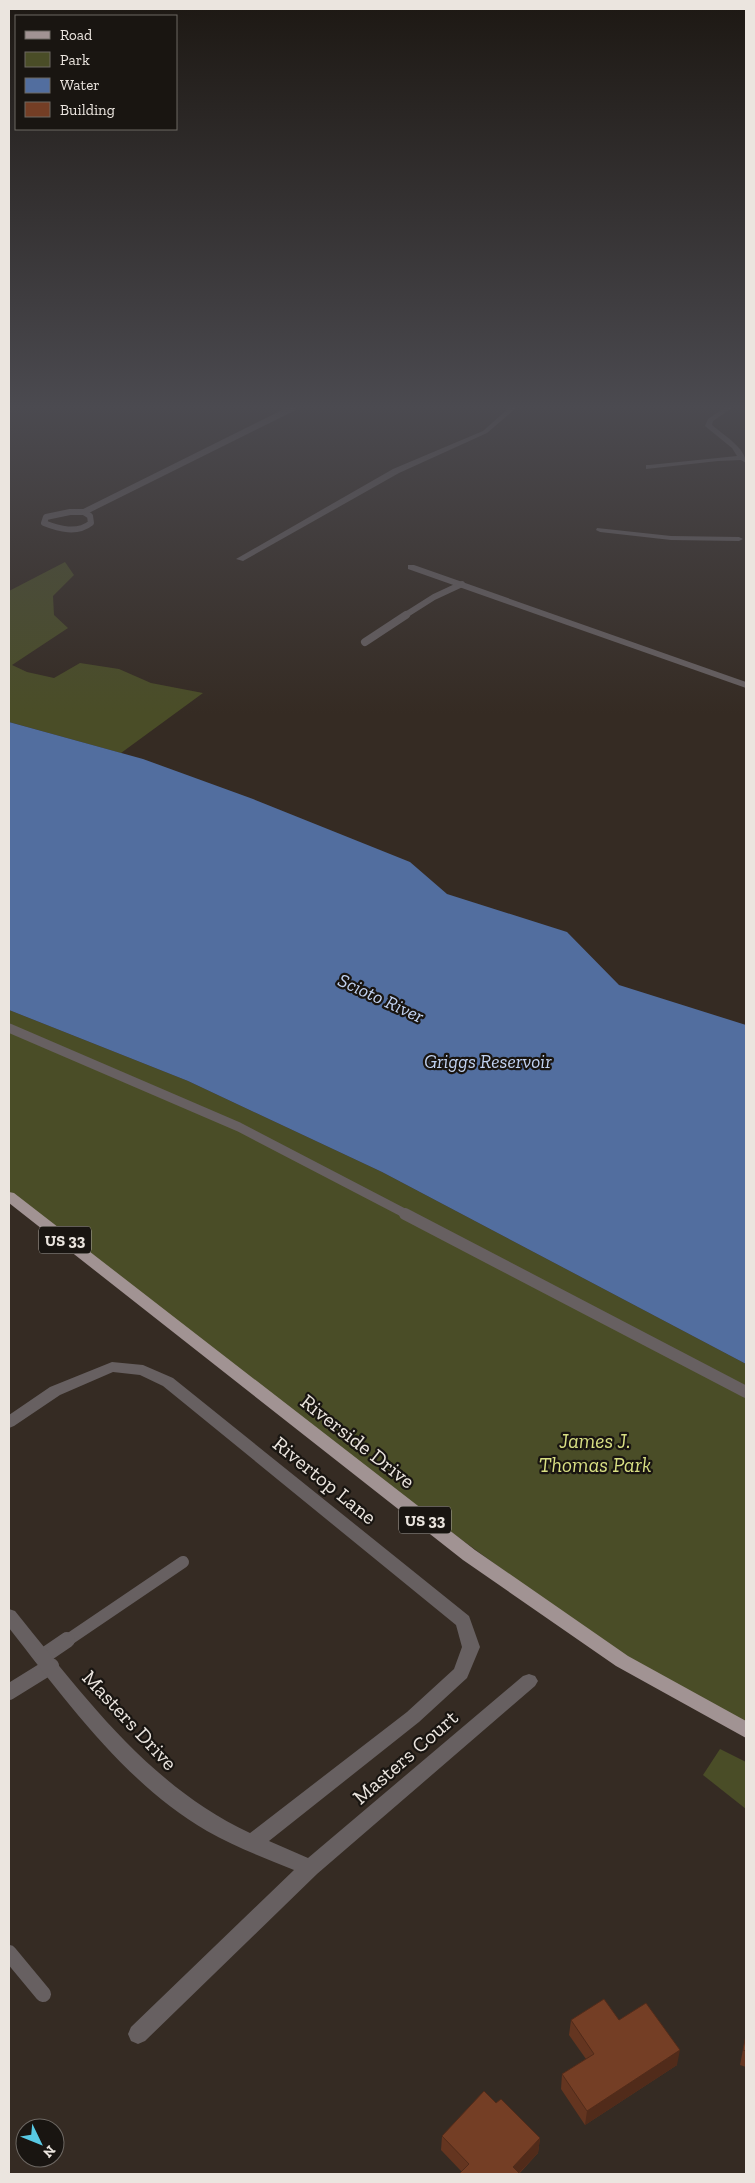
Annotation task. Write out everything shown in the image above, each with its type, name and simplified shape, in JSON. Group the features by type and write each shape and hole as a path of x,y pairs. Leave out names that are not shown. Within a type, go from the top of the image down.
{"main road":[{"name":"Riverside Drive","path":"9,1196 469,1555 622,1661 746,1730"}],"street":[{"path":"240,559 327,510"},
{"path":"600,530 671,538 739,539 746,546"},
{"path":"739,539 739,536 746,532"},
{"path":"412,567 746,685"},
{"name":"Rivertop Lane","path":"9,1422 55,1391 98,1372 112,1367 143,1370 168,1382 463,1621 471,1647 461,1673 413,1717 252,1843"},
{"name":"Masters Drive","path":"9,1616 121,1750 172,1798 234,1836 252,1843"},
{"name":"Masters Court","path":"138,2034 310,1868 529,1681"},
{"path":"252,1843 310,1868"}],"lane":[{"path":"84,512 90,516 91,522 82,528 66,529 44,523 46,517 51,514 67,511 84,512 88,510"},
{"path":"365,642 434,597 462,584"},
{"path":"9,1028 238,1127 746,1392"},
{"path":"9,1692 183,1562"},
{"path":"9,1953 43,1994"}],"green space":[{"path":"65,562 74,575 53,596 54,615 68,628 12,665 27,672 54,678 80,663 119,669 151,683 203,693 121,753 9,722 9,591"},
{"name":"James J. Thomas Park","path":"9,1010 188,1081 382,1172 746,1364 746,1730 641,1671 264,1395 9,1196"},
{"path":"720,1749 746,1762 746,1809 703,1775"}],"water":[{"name":"Griggs Reservoir","path":"9,722 143,759 253,799 410,862 447,894 567,932 619,985 746,1025 746,1364 382,1172 188,1081 9,1010"}],"building":[{"path":"604,1999 619,2020 646,2003 680,2050 587,2111 562,2074 594,2054 571,2020"},
{"path":"746,2035 746,2051 743,2050"},
{"path":"484,2091 496,2103 501,2099 540,2138 513,2167 520,2174 459,2174 469,2164 442,2136"}],"water label":[{"name":"Scioto River","path":"381,998"}]}
